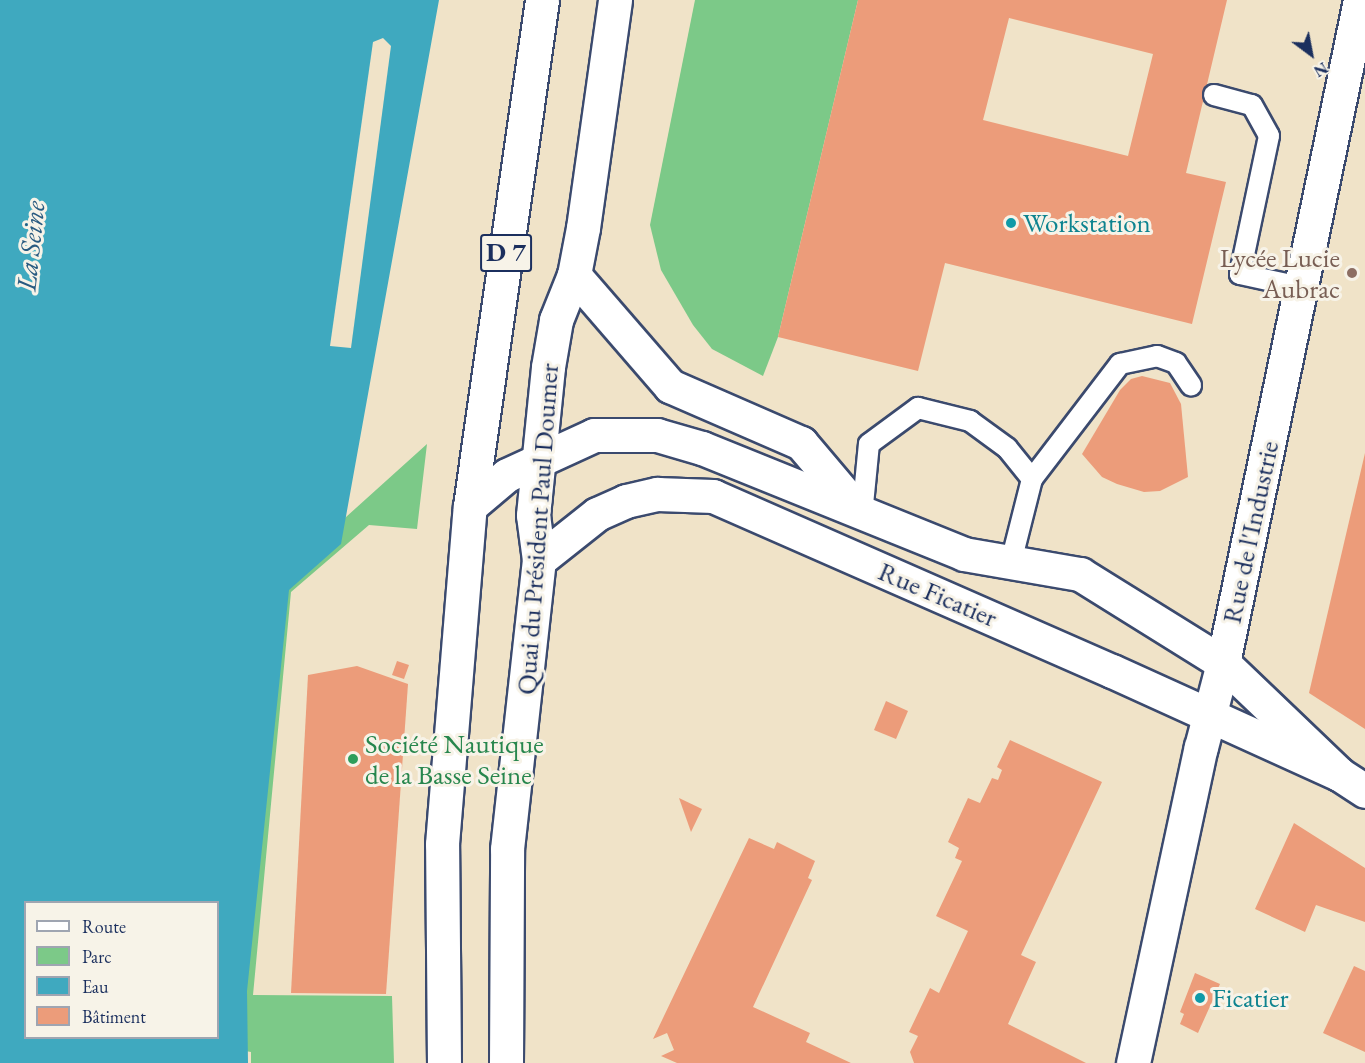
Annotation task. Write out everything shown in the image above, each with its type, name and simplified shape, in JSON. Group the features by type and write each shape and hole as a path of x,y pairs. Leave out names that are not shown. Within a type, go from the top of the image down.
{"street":[{"name":"D 7","path":"444,1063 442,844 470,506 542,0"},
{"name":"Quai du Président Paul Doumer","path":"506,1063 507,849 539,560 533,515 556,320 574,275 615,0"},
{"name":"Rue de l'Industrie","path":"1133,1063 1223,663 1360,0"},
{"name":"Rue Ficatier","path":"574,275 670,386 801,443 862,515"},
{"name":"Rue Ficatier","path":"470,506 507,475 540,457 594,435 657,435 702,448 862,515 964,554 1080,574 1223,663 1352,783"},
{"name":"Rue Ficatier","path":"539,560 597,514 626,501 657,494 713,496 1016,627 1352,783"}],"lane":[{"path":"1214,95 1252,105 1269,136 1240,274 1300,287"},
{"path":"1011,562 1032,479 1120,364 1157,356 1176,363 1191,386"},
{"path":"862,515 869,444 918,408 970,421 1007,448 1032,479"}],"green space":[{"path":"695,0 858,0 778,337 763,376 712,349 693,325 661,270 650,225"},
{"path":"427,444 417,529 369,525 291,592 253,995 392,996 394,1063 251,1063 251,1052 228,1048 275,581"}],"water":[{"name":"La Seine","path":"0,0 439,0 341,544 289,590 247,991 248,1063 0,1063"}],"pier":[{"path":"383,38 391,46 351,348 330,346 373,42"}],"building":[{"name":"Workstation","path":"858,0 1227,0 1186,173 1226,182 1192,324 945,263 918,371 778,337","holes":["1009,18 1153,54 1128,156 983,120"]},
{"path":"1142,376 1170,383 1181,404 1188,477 1160,491 1144,492 1102,477 1082,454 1120,390 1131,379"},
{"path":"1365,453 1365,729 1309,693"},
{"path":"397,661 409,665 404,679 392,675"},
{"name":"Société Nautique de la Basse Seine","path":"357,666 408,684 386,994 291,993 308,675"},
{"path":"886,701 908,711 896,739 874,730"},
{"path":"1010,740 1102,782 1021,955 1036,962 1008,1024 1086,1063 914,1063 910,1052 918,1036 909,1032 930,988 939,993 968,931 936,916 962,861 955,858 959,848 948,842 968,798 980,803 992,778 998,780 1002,770 997,767"},
{"path":"679,798 702,809 691,832"},
{"path":"1294,823 1365,868 1365,922 1316,905 1305,932 1255,909"},
{"path":"749,838 774,849 777,842 815,861 808,878 812,880 753,1007 810,1033 806,1042 851,1063 677,1063 661,1056 674,1050 667,1033 653,1039"},
{"path":"1354,966 1365,971 1365,1052 1323,1033"},
{"name":"Ficatier","path":"1195,973 1220,984 1198,1033 1180,1024 1184,1014 1180,1012"}],"place":[{"name":"Workstation","path":"1011,223"},
{"name":"Lycée Lucie Aubrac","path":"1352,273"},
{"name":"Société Nautique de la Basse Seine","path":"353,759"},
{"name":"Ficatier","path":"1200,998"}]}
